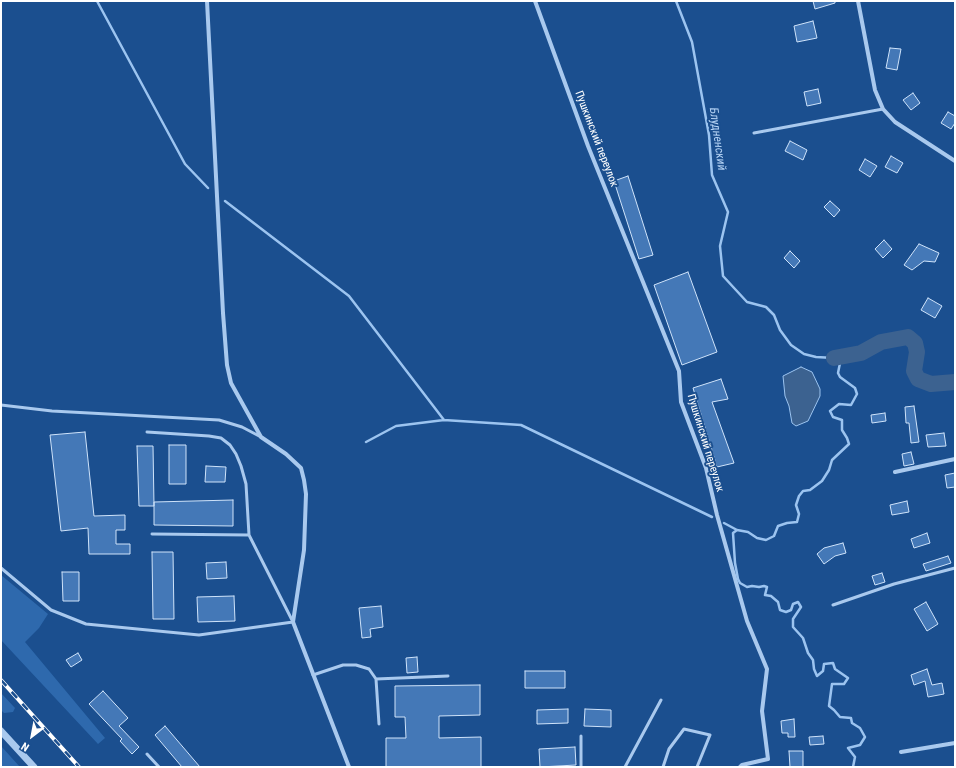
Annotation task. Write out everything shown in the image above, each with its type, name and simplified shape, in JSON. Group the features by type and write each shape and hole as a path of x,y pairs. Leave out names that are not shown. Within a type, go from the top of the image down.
{"street":[{"path":"208,1 223,313 227,365 231,383 261,437 286,454 301,468 306,494 304,550 293,622 349,767"},
{"name":"Пушкинский переулок","path":"535,1 588,146 679,371 681,402 706,468 717,515 747,621 767,669 762,712 768,759 740,767"},
{"path":"858,1 875,90 883,109 895,122 955,160"},
{"path":"895,472 955,459"},
{"path":"1,731 34,767"},
{"path":"901,752 955,743"}],"lane":[{"path":"754,133 883,109"},
{"path":"1,405 52,411 219,420 242,427 261,437"},
{"path":"1,568 51,610 86,624 199,635 293,622 249,535 246,484 241,466 230,445 221,438 209,436 147,432"},
{"path":"152,534 249,535"},
{"path":"833,605 894,584 955,568"},
{"path":"313,675 343,665 356,665 369,669 376,679 379,724"},
{"path":"376,679 448,676"},
{"path":"625,767 661,700"},
{"path":"663,767 669,749 684,729 710,735 697,767"},
{"path":"581,736 581,767"},
{"path":"147,754 159,767"}],"shaded area":[{"path":"801,367 812,372 820,389 820,396 808,421 796,426 792,423 789,406 785,396 783,376"},
{"path":"1,575 48,614 39,628 25,642 105,738 98,744 1,640"},
{"path":"1,693 15,708 13,712 4,713 1,710"},
{"path":"1,746 20,767 1,767"}],"building":[{"path":"813,1 835,1 835,3 815,9"},
{"path":"813,21 817,38 797,42 794,26"},
{"path":"890,48 901,49 897,70 886,68"},
{"path":"818,89 821,103 807,106 804,92"},
{"path":"913,93 920,103 911,110 903,100"},
{"path":"948,112 955,116 955,123 951,129 941,123"},
{"path":"790,141 807,150 803,160 785,151"},
{"path":"891,156 903,163 897,173 885,167"},
{"path":"865,159 877,166 870,177 859,170"},
{"path":"628,176 653,255 639,259 614,181"},
{"path":"830,201 840,210 834,217 824,207"},
{"path":"884,240 892,249 883,258 875,249"},
{"path":"919,244 939,253 935,262 924,261 912,270 904,265"},
{"path":"790,251 800,261 794,268 784,258"},
{"path":"688,272 717,352 682,365 654,285"},
{"path":"928,298 942,306 935,318 921,310"},
{"path":"721,379 728,399 712,402 734,463 717,467 693,388"},
{"path":"914,406 919,442 911,443 909,423 906,423 905,407"},
{"path":"885,413 886,421 872,423 871,415"},
{"path":"85,432 94,516 125,515 125,530 116,530 116,544 130,544 130,554 89,554 88,528 61,531 50,435"},
{"path":"944,433 946,446 928,447 926,435"},
{"path":"169,445 186,445 186,484 169,484"},
{"path":"137,446 153,446 154,506 139,506"},
{"path":"911,452 914,464 904,466 902,454"},
{"path":"206,466 226,467 225,482 205,482"},
{"path":"955,473 955,487 947,488 945,475"},
{"path":"233,500 233,526 154,525 154,502"},
{"path":"907,501 909,512 892,515 890,505"},
{"path":"927,533 930,543 914,548 911,539"},
{"path":"843,543 846,553 835,556 824,564 817,554 824,548"},
{"path":"152,552 173,552 174,619 153,619"},
{"path":"948,556 951,563 926,571 923,564"},
{"path":"226,562 227,578 207,579 206,563"},
{"path":"62,572 79,572 79,601 63,601"},
{"path":"882,573 885,582 875,585 872,576"},
{"path":"234,596 235,621 198,622 197,597"},
{"path":"926,602 938,624 927,631 914,609"},
{"path":"381,606 383,627 370,629 371,637 362,638 359,608"},
{"path":"78,653 82,660 71,667 66,660"},
{"path":"417,657 418,672 407,673 406,658"},
{"path":"927,669 932,685 942,683 944,694 928,697 925,681 914,685 911,675"},
{"path":"525,671 565,671 565,688 525,688"},
{"path":"480,685 480,715 439,716 439,738 481,737 481,767 386,767 386,738 406,738 405,717 395,717 395,686"},
{"path":"103,691 128,718 119,726 139,747 132,754 120,741 122,739 89,704"},
{"path":"568,709 568,723 537,724 537,710"},
{"path":"585,709 611,710 611,727 584,726"},
{"path":"794,719 795,737 788,737 788,733 782,733 781,721"},
{"path":"165,726 200,767 182,767 155,735"},
{"path":"823,736 824,744 810,745 809,737"},
{"path":"575,747 576,765 540,767 539,749"},
{"path":"789,751 803,751 803,767 790,767"}],"waterway":[{"path":"97,1 185,164 208,188"},
{"name":"Блудненский","path":"676,1 692,42 709,135 712,175 728,212 720,246 723,276 747,302 766,307 774,315 780,330 791,345 804,354 816,357 834,358 840,363 838,373 840,377 855,388 857,394 851,405 839,404 830,411 833,417 842,420 842,430 849,444 832,460 829,470 822,481 810,490 803,491 799,496 796,505 799,514 797,522 778,526 774,536 766,540 757,538 748,532 737,530 733,533 735,563 740,583 747,587 767,587 765,595 771,596 778,602 780,610 786,612 791,610 793,604 798,602 801,607 793,619 793,627 803,638 808,653 813,660 814,669 817,676 823,671 824,664 833,663 835,669 848,678 844,684 832,684 829,706 840,717 851,718 852,723 860,728 865,737 860,745 848,748 855,757 853,767"},
{"path":"225,201 349,296 444,420 521,425 712,517"},
{"path":"834,358 861,353 881,342 908,337 915,343 917,352 914,371 918,379 931,384 955,382"},
{"path":"366,442 396,426 444,420"},
{"path":"724,523 737,530"}],"railway":[{"path":"1,680 79,767"}]}
